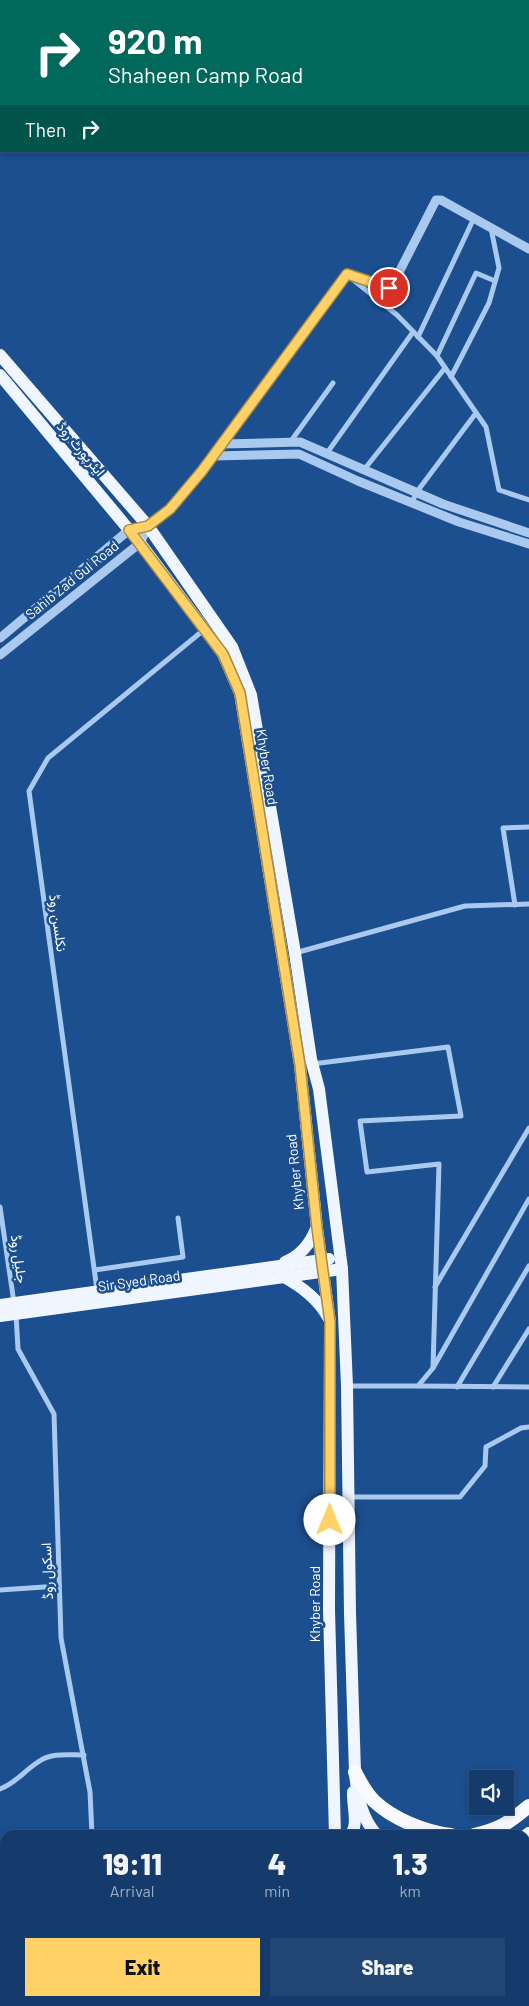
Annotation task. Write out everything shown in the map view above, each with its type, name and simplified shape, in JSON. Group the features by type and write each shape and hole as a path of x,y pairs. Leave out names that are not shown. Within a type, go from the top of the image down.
{"highway":[{"path":"355,1774 367,1793 381,1806 400,1818 428,1830"},
{"path":"495,1830 510,1822 529,1806"}],"main road":[{"name":"Khyber Road","path":"0,355 148,526 232,647 250,695 295,953 312,1064 319,1090 341,1264 347,1386 355,1774"},
{"name":"ایئرپورٹ روڈ","path":"0,375 140,543"},
{"name":"Khyber Road","path":"140,543 223,654 240,693 300,1065 317,1228 330,1322 329,1610 337,1830"},
{"path":"280,1271 310,1243 317,1228"},
{"path":"280,1271 341,1264"},
{"path":"280,1271 322,1306 330,1322"},
{"name":"Sir Syed Road","path":"0,1305 15,1308 280,1271"},
{"name":"Sir Syed Road","path":"0,1316 15,1308 98,1291 280,1271"},
{"path":"355,1774 358,1797 372,1830"},
{"path":"354,1830 355,1826 352,1803 355,1774"}],"street":[{"path":"347,274 386,288 392,286 436,200 439,199 529,249"},
{"path":"418,337 474,218"},
{"path":"452,377 489,303 499,268 491,228"},
{"path":"437,356 476,273 495,281"},
{"path":"347,274 397,315 437,356 486,427 499,490 529,500"},
{"path":"148,526 170,509 213,456 347,274"},
{"path":"327,453 413,332"},
{"path":"363,470 445,368"},
{"path":"290,441 333,383"},
{"path":"412,503 416,493 476,413"},
{"path":"222,444 290,441 308,444 416,493 529,533"},
{"path":"213,456 299,454 459,522 529,544"},
{"name":"Sahib Zad Gul Road","path":"0,638 129,530 148,526"},
{"name":"Sahib Zad Gul Road","path":"0,655 140,543 148,526"},
{"name":"نکلسن روڈ","path":"98,1291 29,791 48,758 200,633"},
{"path":"515,905 503,828 529,827"},
{"path":"295,953 465,906 529,904"},
{"path":"312,1064 448,1047 461,1116 360,1121 367,1172 439,1164 433,1368"},
{"path":"435,1288 529,1128"},
{"path":"418,1386 433,1368 529,1199"},
{"name":"جلیل روڈ","path":"0,1207 15,1308"},
{"path":"94,1270 184,1257 178,1218"},
{"path":"457,1386 529,1266"},
{"name":"اسکول روڈ","path":"15,1308 18,1348 54,1414 61,1638 90,1792 92,1830"},
{"path":"493,1386 529,1328"},
{"path":"347,1386 529,1387"},
{"path":"348,1497 460,1497 484,1466 486,1447 521,1428 529,1427"},
{"path":"0,1590 59,1586"},
{"path":"0,1789 12,1785 38,1761 54,1755 84,1755"}],"route":[{"path":"330,1520 330,1322 322,1271 301,1089 300,1065 240,693 223,654 129,530 148,526 165,515 202,471 347,274 389,288"}]}
